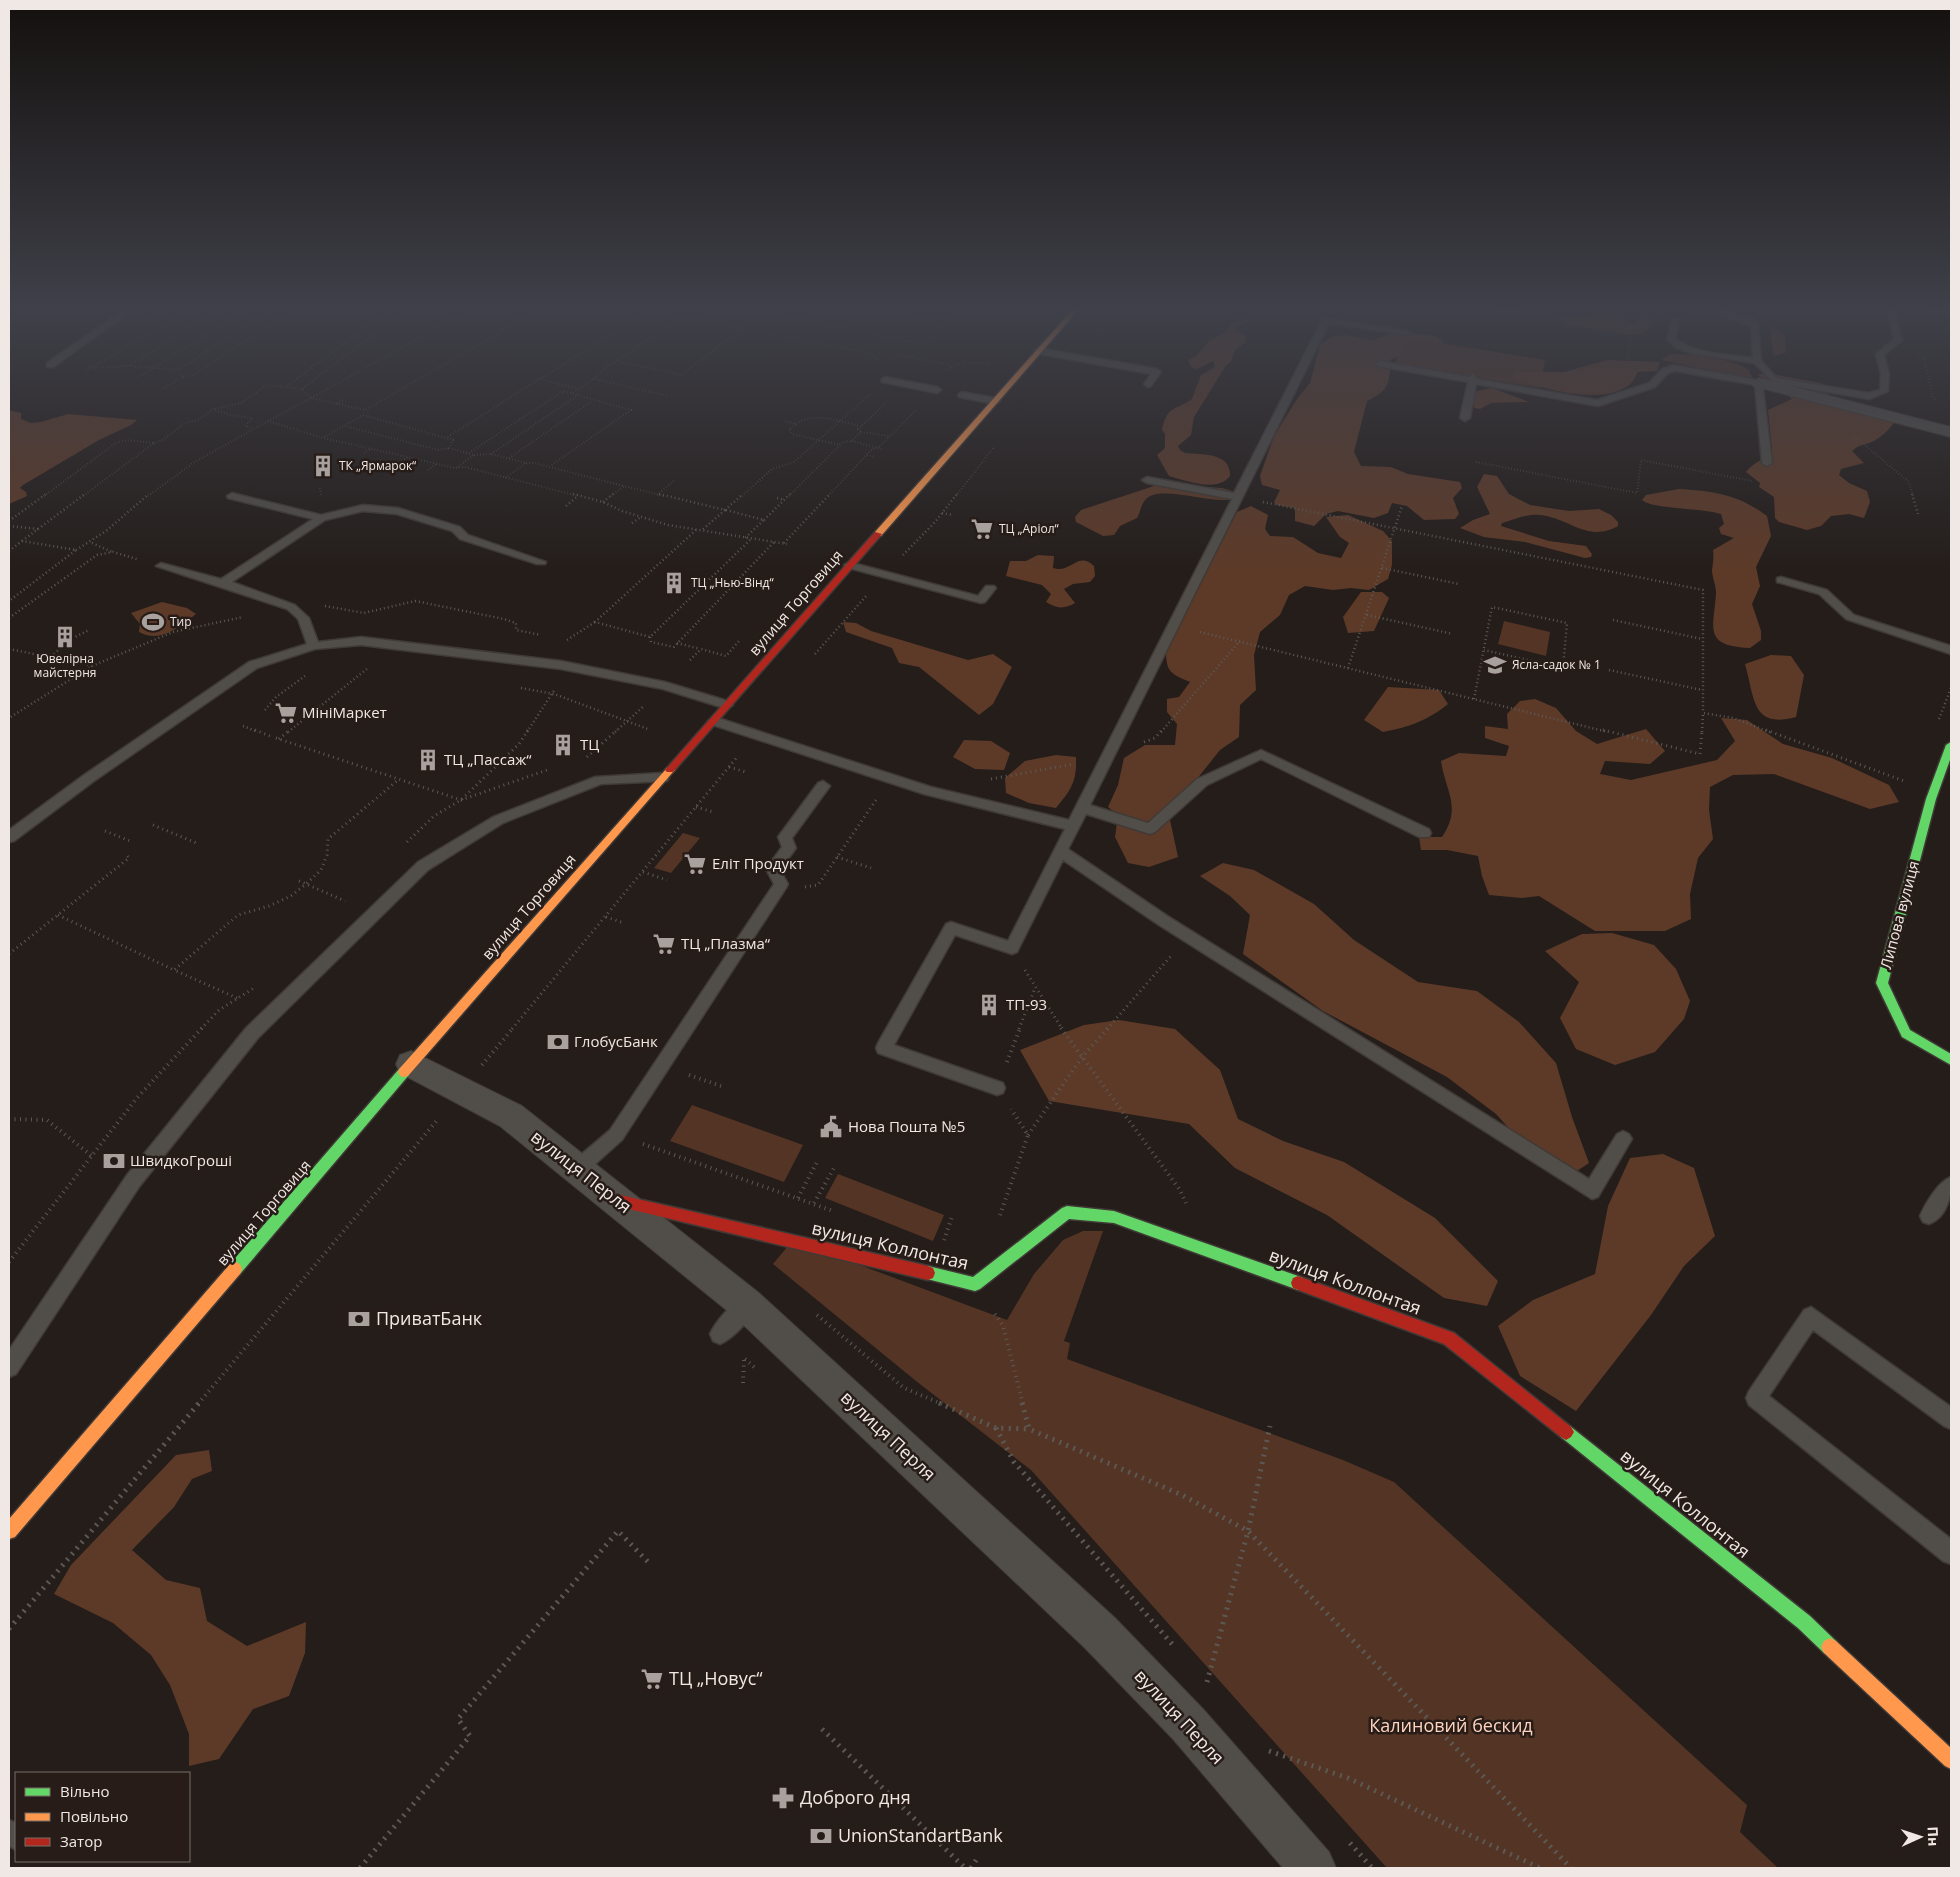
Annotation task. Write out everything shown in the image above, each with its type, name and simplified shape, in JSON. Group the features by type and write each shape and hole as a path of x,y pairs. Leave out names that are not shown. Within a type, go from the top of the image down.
{"main road":[{"name":"вулиця Торговиця","path":"9,1531 411,1064 1000,396"},
{"name":"Липова вулиця","path":"1951,745 1933,792 1882,983 1906,1033 1951,1060"},
{"name":"вулиця Коллонтая","path":"616,1200 975,1284 1067,1212 1114,1217 1449,1338 1804,1622 1951,1760"}],"street":[{"path":"1808,396 1951,432"},
{"name":"вулиця Перля","path":"411,1064 511,1116 576,1170 747,1305 1100,1633 1198,1736 1313,1868"}],"lane":[{"path":"965,396 995,401"},
{"path":"996,1088 884,1048 951,928 1012,948 1288,396"},
{"path":"1465,418 1469,396"},
{"path":"1565,396 1598,402 1618,396"},
{"path":"1760,396 1767,463"},
{"path":"1147,480 1238,497"},
{"path":"232,496 321,518"},
{"path":"223,583 321,518 363,508 398,511 456,529 464,537 541,562"},
{"path":"849,565 981,600 990,588"},
{"path":"161,566 223,583 291,607 303,618 314,646"},
{"path":"1781,580 1823,592 1850,617 1951,650"},
{"path":"9,838 88,778 253,665 314,646 360,641 562,665 665,686 727,705"},
{"path":"714,721 929,791 1074,826"},
{"path":"1083,808 1150,829 1202,782 1261,754 1424,833"},
{"path":"9,1367 133,1181 252,1033 423,866 498,820 600,780 662,778"},
{"path":"576,1170 616,1135 782,884 774,869 789,848 785,837 823,786"},
{"path":"1061,851 1188,936 1592,1191 1623,1139"},
{"path":"1929,1216 1951,1185"},
{"path":"720,1334 747,1305"},
{"path":"1951,1419 1811,1317 1756,1398 1951,1554"}],"path":[{"path":"9,551 154,443 163,440 186,423 197,419 212,409 241,403 252,396"},
{"path":"309,396 311,398 365,410"},
{"path":"9,601 42,578 76,550 92,543 153,491 254,428 315,396"},
{"path":"363,415 361,412 391,396"},
{"path":"448,437 513,396"},
{"path":"469,453 557,396"},
{"path":"491,454 578,396"},
{"path":"550,466 631,410 592,401 580,396"},
{"path":"702,531 772,469 795,462 868,396"},
{"path":"890,437 862,432 858,429 894,396"},
{"path":"268,421 323,438 455,468 465,467 603,502 617,510 641,517 696,530 786,544 872,449 878,448 898,430 931,396"},
{"path":"1933,396 1941,406"},
{"path":"336,404 345,398"},
{"path":"509,458 592,401"},
{"path":"855,402 860,403"},
{"path":"1840,404 1849,416 1850,431 1909,482 1918,514"},
{"path":"212,409 231,416 252,418 245,426 254,428"},
{"path":"323,438 363,415 448,437 453,440 449,448"},
{"path":"840,446 792,434 789,429 802,418 813,416 860,426"},
{"path":"472,418 476,419"},
{"path":"785,421 796,424"},
{"path":"344,426 438,450 449,448 474,455 491,454 526,463 550,466 657,495 764,520"},
{"path":"852,441 862,432"},
{"path":"9,521 116,443 127,440 154,443"},
{"path":"745,538 843,442 852,441 882,449"},
{"path":"364,453 372,448"},
{"path":"455,468 474,455"},
{"path":"867,455 874,457"},
{"path":"399,462 408,457"},
{"path":"789,460 795,462"},
{"path":"1476,462 1637,493 1641,460 1767,483 1767,463"},
{"path":"505,478 526,463"},
{"path":"428,470 437,464"},
{"path":"657,495 675,480"},
{"path":"517,485 521,482"},
{"path":"603,502 624,486"},
{"path":"748,491 755,492"},
{"path":"566,506 578,496"},
{"path":"1174,626 1700,754 1703,713 1703,590 1238,497"},
{"path":"777,498 785,500"},
{"path":"1348,668 1367,616 1402,506"},
{"path":"942,513 953,515"},
{"path":"632,523 641,517"},
{"path":"9,526 38,529"},
{"path":"461,800 519,744 554,694 569,640 595,622 696,530"},
{"path":"650,637 751,539"},
{"path":"22,541 76,550"},
{"path":"650,637 651,642 674,647 774,542"},
{"path":"92,543 113,552 161,566"},
{"path":"9,618 73,571 97,556 113,552"},
{"path":"1382,568 1459,584"},
{"path":"9,718 92,666 173,632 291,607 321,604 364,613 415,601 504,619 516,623 516,630 542,636"},
{"path":"1474,698 1492,607 1567,623 1563,668 1484,650"},
{"path":"1367,616 1453,634"},
{"path":"1613,620 1702,639"},
{"path":"595,622 650,637"},
{"path":"53,655 69,640 89,630"},
{"path":"560,639 569,640"},
{"path":"677,643 726,656"},
{"path":"9,649 39,656 53,655 92,666"},
{"path":"690,660 701,649"},
{"path":"360,666 377,669"},
{"path":"367,668 277,738 461,800 551,769"},
{"path":"1610,670 1702,690"},
{"path":"265,710 276,697 313,672"},
{"path":"513,686 554,694 648,729"},
{"path":"578,760 587,757 650,700"},
{"path":"1703,713 1752,724 1933,792"},
{"path":"244,726 270,736"},
{"path":"479,1068 744,749"},
{"path":"729,767 746,772"},
{"path":"174,970 238,915 269,906 291,896 306,884 321,870 327,854 328,839 399,779"},
{"path":"782,884 805,887 818,885 878,798"},
{"path":"696,807 713,812"},
{"path":"153,825 199,844"},
{"path":"105,831 130,841"},
{"path":"9,954 129,858 126,854"},
{"path":"837,857 871,868"},
{"path":"643,872 668,880"},
{"path":"299,881 345,901"},
{"path":"58,915 238,999"},
{"path":"605,917 624,923"},
{"path":"999,1219 1028,1135 1082,1057 1188,936"},
{"path":"1012,948 1035,988 1082,1057 1180,1190 1210,1253"},
{"path":"1028,1135 996,1088 1035,988"},
{"path":"9,1262 93,1157 136,1099 219,1010"},
{"path":"706,1081 721,1086"},
{"path":"9,1628 441,1116"},
{"path":"9,1119 47,1120 93,1157"},
{"path":"616,1135 841,1214"},
{"path":"798,1198 817,1162"},
{"path":"814,1204 834,1168"},
{"path":"947,1230 953,1214"},
{"path":"975,1284 1003,1326 1029,1429"},
{"path":"810,1308 904,1388 996,1428 1029,1429 1182,1495 1248,1531 1571,1868"},
{"path":"743,1382 744,1359"},
{"path":"1206,1682 1248,1531 1270,1426"},
{"path":"996,1428 1014,1462 1174,1646"},
{"path":"360,1868 470,1736 458,1719 618,1531 650,1564"},
{"path":"1200,1675 1212,1689"},
{"path":"822,1729 965,1868"},
{"path":"1262,1744 1268,1751 1348,1778 1540,1868"},
{"path":"971,1868 978,1857"}],"green space":[{"path":"1504,621 1550,632 1546,656 1498,644"},
{"path":"683,833 700,838 671,873 654,868"},
{"path":"692,1105 803,1145 784,1182 670,1141"},
{"path":"838,1174 944,1215 933,1241 825,1198"},
{"name":"Калиновий бескид","path":"1083,1231 1103,1231 1064,1341 1070,1343 1067,1359 1343,1460 1394,1482 1747,1805 1740,1832 1778,1868 1387,1868 1031,1470 916,1381 773,1264 793,1240 1007,1320 1034,1274 1063,1240"}],"shaded area":[{"path":"1193,396 1207,396 1194,417 1191,435 1178,446 1185,453 1214,456 1226,463 1230,476 1217,484 1193,483 1169,476 1157,455 1165,448 1165,434 1162,430 1166,416 1172,410 1192,399"},
{"path":"1300,396 1377,396 1367,401 1354,452 1361,466 1391,467 1408,474 1460,482 1462,488 1453,498 1459,514 1455,519 1424,520 1407,506 1392,503 1388,513 1374,518 1338,511 1326,514 1314,526 1295,521 1295,508 1277,505 1274,502 1280,490 1262,485 1260,476 1274,436"},
{"path":"1466,396 1512,396 1529,402 1491,403 1480,409 1475,408 1466,398"},
{"path":"1787,396 1829,396 1898,413 1892,425 1882,436 1852,451 1864,463 1841,469 1839,475 1849,483 1867,491 1870,502 1864,518 1849,514 1831,516 1821,526 1807,530 1779,522 1775,518 1774,497 1759,487 1760,483 1746,472 1772,450 1768,410 1792,399"},
{"path":"9,410 21,413 21,419 31,423 68,414 137,420 23,485 20,488 26,492 27,496 9,504"},
{"path":"1484,474 1497,476 1509,494 1530,505 1569,511 1599,509 1611,515 1618,522 1618,526 1607,531 1588,531 1551,517 1540,515 1525,516 1502,523 1501,526 1549,541 1586,546 1592,554 1591,557 1585,558 1525,542 1484,537 1460,528 1473,520 1490,514 1477,487"},
{"path":"1160,484 1222,488 1232,491 1232,499 1223,500 1173,494 1152,495 1145,500 1137,518 1120,526 1114,535 1103,536 1076,522 1075,517 1081,510"},
{"path":"1679,489 1726,495 1746,503 1767,516 1771,536 1756,567 1760,586 1752,604 1761,631 1761,640 1750,648 1724,643 1714,633 1716,593 1712,573 1713,550 1734,538 1721,534 1719,528 1724,524 1721,514 1666,507 1642,500 1646,495"},
{"path":"1251,506 1268,515 1265,529 1270,536 1293,537 1318,553 1341,558 1349,543 1340,537 1326,517 1348,515 1383,531 1392,541 1392,565 1388,579 1369,590 1351,588 1333,590 1305,586 1289,595 1280,615 1260,632 1254,655 1256,690 1240,705 1239,737 1220,750 1181,799 1170,820 1178,857 1149,867 1128,863 1115,837 1118,815 1108,807 1118,785 1124,758 1145,745 1175,745 1177,724 1167,712 1167,699 1179,697 1190,682 1178,677 1171,671 1167,664 1166,651 1237,512"},
{"path":"1038,555 1054,556 1053,568 1059,569 1083,560 1094,566 1095,576 1090,582 1073,584 1064,589 1075,603 1064,607 1054,606 1046,602 1051,594 1042,585 1006,576 1010,561 1026,561"},
{"path":"1361,592 1382,592 1389,598 1374,631 1348,633 1343,617"},
{"path":"162,602 187,608 196,614 176,629 162,635 154,636 139,632 140,624 131,613"},
{"path":"843,622 856,623 871,631 968,660 993,654 1012,667 993,704 979,715 919,667 899,663 892,648 846,632"},
{"path":"1771,655 1791,656 1804,675 1796,717 1781,720 1770,719 1757,708 1745,664"},
{"path":"1388,687 1439,690 1448,704 1433,715 1417,722 1383,732 1364,720"},
{"path":"1535,699 1556,708 1576,731 1597,744 1646,729 1665,751 1650,764 1605,761 1600,774 1631,780 1717,760 1735,741 1721,718 1747,720 1783,744 1832,758 1889,785 1899,802 1870,809 1774,774 1733,775 1710,787 1709,810 1713,839 1698,858 1690,894 1691,919 1665,931 1595,931 1539,896 1522,898 1489,895 1482,876 1478,856 1447,850 1421,850 1419,837 1442,837 1451,817 1451,800 1441,761 1459,753 1506,756 1509,746 1485,738 1485,726 1508,729 1507,714 1520,701"},
{"path":"964,740 991,741 1010,753 1004,770 975,769 953,757"},
{"path":"1056,755 1076,757 1076,766 1072,785 1056,808 1029,803 1006,793 1005,778 1025,761"},
{"path":"1223,863 1254,870 1314,904 1354,940 1418,982 1477,991 1519,1022 1556,1063 1572,1117 1589,1163 1571,1175 1525,1146 1496,1114 1447,1077 1323,1011 1243,954 1250,915 1230,896 1200,876"},
{"path":"1612,933 1654,945 1676,969 1690,1001 1684,1019 1655,1052 1615,1065 1576,1049 1560,1018 1579,982 1545,951 1582,934"},
{"path":"1119,1020 1175,1029 1220,1070 1238,1119 1283,1141 1344,1162 1435,1218 1498,1281 1487,1306 1444,1298 1327,1215 1235,1168 1189,1124 1049,1101 1020,1050 1084,1025"},
{"path":"1663,1154 1694,1168 1715,1236 1684,1266 1651,1315 1576,1411 1520,1376 1498,1326 1533,1300 1595,1274 1608,1206 1630,1158"},
{"path":"209,1450 212,1471 192,1479 174,1507 132,1550 166,1580 200,1588 207,1621 247,1646 306,1622 305,1653 289,1696 253,1709 219,1759 189,1766 189,1734 170,1685 151,1655 113,1623 54,1594 71,1565 176,1455"}],"traffic: fast":[{"path":"1951,745 1931,799 1882,983 1906,1033 1951,1060"},
{"path":"235,1269 404,1072"},
{"path":"928,1273 975,1284 1067,1212 1114,1217 1298,1283"},
{"path":"1566,1432 1804,1622 1830,1647"}],"traffic: slow":[{"path":"878,534 1000,396"},
{"path":"404,1072 670,770"},
{"path":"9,1531 235,1269"},
{"path":"1830,1647 1951,1760"}],"traffic: jam":[{"path":"670,770 878,534"},
{"path":"616,1200 928,1273"},
{"path":"1298,1283 1449,1338 1566,1432"}],"place":[{"name":"ТК „Ярмарок“","path":"323,466"},
{"name":"ТЦ „Аріол“","path":"982,529"},
{"name":"ТЦ „Нью-Вінд“","path":"674,583"},
{"name":"Тир","path":"153,622"},
{"name":"Ювелірна майстерня","path":"65,637"},
{"name":"Ясла-садок № 1","path":"1495,665"},
{"name":"МініМаркет","path":"286,713"},
{"name":"ТЦ","path":"563,745"},
{"name":"ТЦ „Пассаж“","path":"428,760"},
{"name":"Еліт Продукт","path":"695,864"},
{"name":"ТЦ „Плазма“","path":"664,944"},
{"name":"ТП-93","path":"989,1005"},
{"name":"ГлобусБанк","path":"558,1042"},
{"name":"Нова Пошта №5","path":"831,1127"},
{"name":"ШвидкоГроші","path":"114,1161"},
{"name":"ПриватБанк","path":"359,1319"},
{"name":"ТЦ „Новус“","path":"652,1679"},
{"name":"Доброго дня","path":"783,1798"},
{"name":"UnionStandartBank","path":"821,1836"}]}
